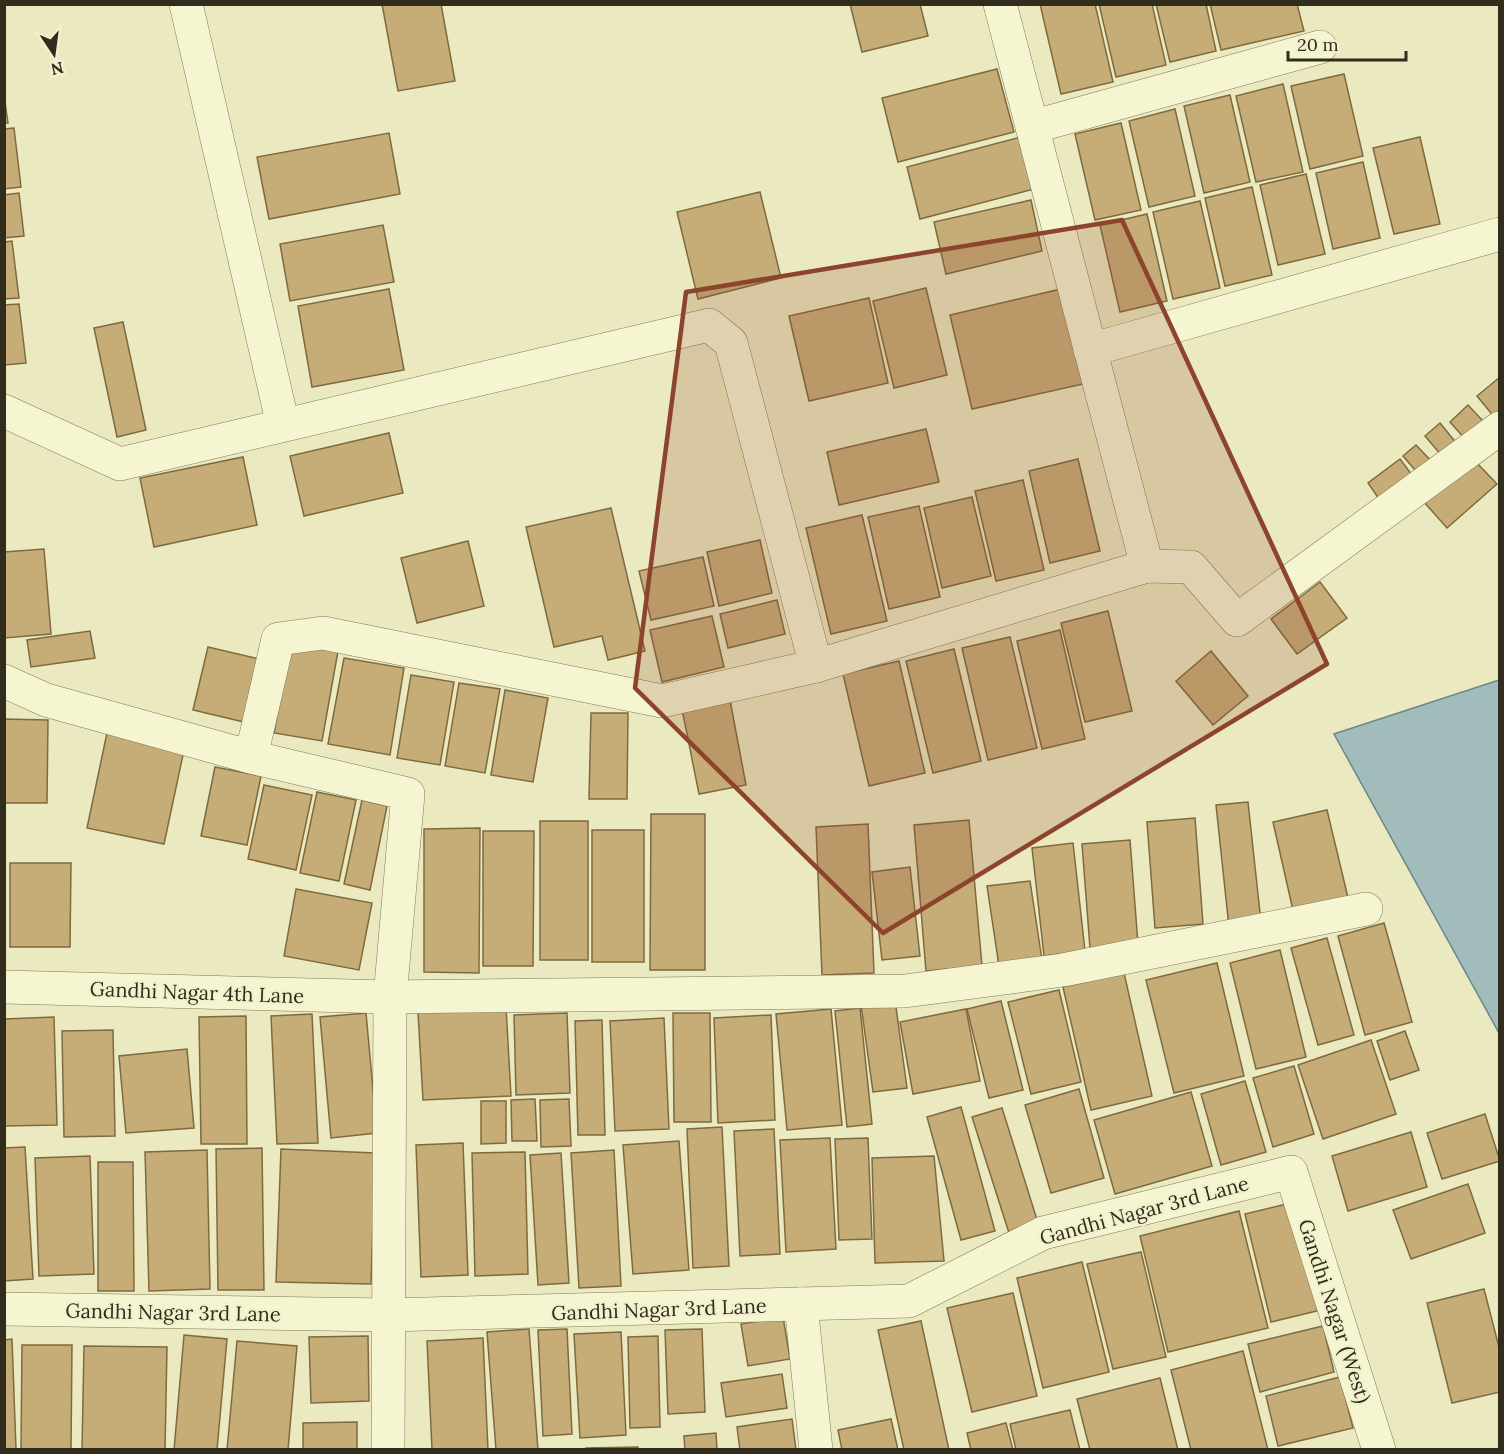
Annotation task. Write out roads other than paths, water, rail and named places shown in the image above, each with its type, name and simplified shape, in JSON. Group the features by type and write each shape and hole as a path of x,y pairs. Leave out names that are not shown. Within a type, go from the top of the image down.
{"street":[{"path":"186,4 283,425"},
{"path":"1000,4 1147,566"},
{"path":"1032,127 1320,47"},
{"path":"1090,350 1500,234"},
{"path":"4,411 120,464 709,325 731,344 816,666"},
{"path":"251,757 278,639 323,633 662,701 816,666 1147,566 1191,567 1237,620 1500,428"},
{"path":"4,681 46,700 251,757 408,794 390,997 388,1449"},
{"name":"Gandhi Nagar 4th Lane","path":"4,987 390,997 905,991 1063,970 1366,909"},
{"name":"Gandhi Nagar 3rd Lane","path":"4,1309 388,1315 909,1301 1043,1233 1291,1172"},
{"name":"Gandhi Nagar (West)","path":"1291,1172 1379,1449"},
{"path":"801,1304 816,1449"}],"water":[{"path":"1500,680 1499,1033 1334,734"}]}
